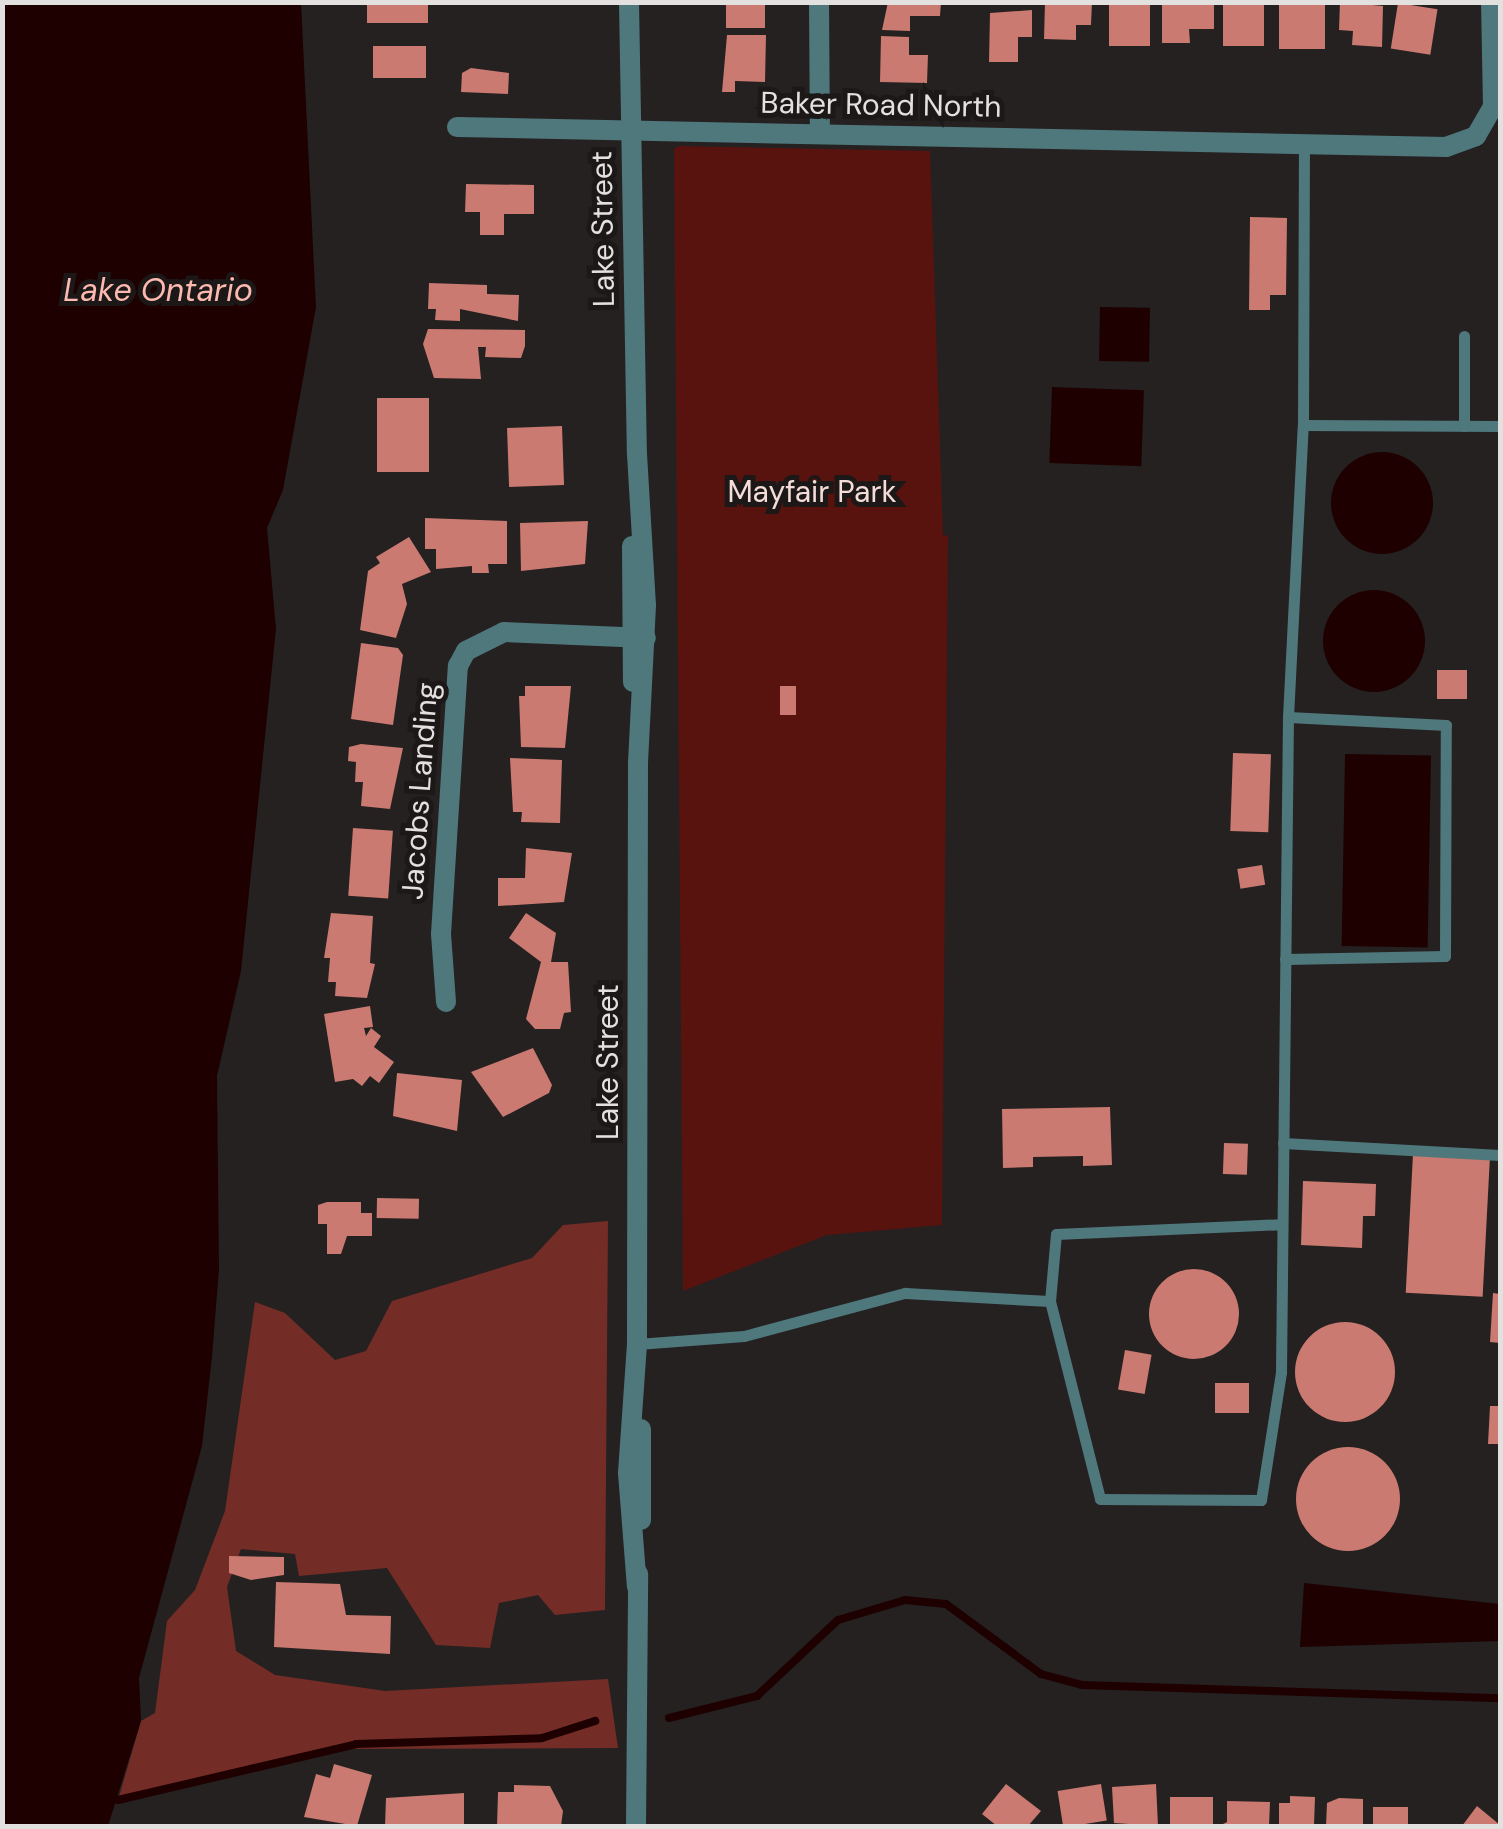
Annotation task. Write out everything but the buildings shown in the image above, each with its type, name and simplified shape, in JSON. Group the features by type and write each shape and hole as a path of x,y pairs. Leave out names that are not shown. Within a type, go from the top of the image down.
{"street":[{"name":"Lake Street","path":"630,2 638,637 636,1352 645,1473 637,1586 636,1826"},
{"path":"818,2 820,132"},
{"name":"Baker Road North","path":"456,128 820,132 1446,148 1476,136 1492,106 1492,2"},
{"name":"Jacobs Landing","path":"446,1002 441,934 458,666 466,650 504,632 638,637"}],"lane":[{"path":"1282,1224 1056,1234 1050,1302 1100,1500 1262,1500 1281,1372 1288,716 1303,425 1304,146"},
{"path":"1464,336 1464,426"},
{"path":"1303,425 1500,426"},
{"path":"1285,959 1445,956 1446,725 1288,716"},
{"path":"1283,1144 1500,1155"},
{"path":"636,1352 744,1336 905,1293 1050,1302"}],"green space":[{"name":"Mayfair Park","path":"679,146 930,151 943,535 948,536 942,1225 827,1235 683,1291 674,149"}],"shaded area":[{"path":"608,1221 605,1610 555,1615 538,1595 499,1603 490,1648 436,1645 387,1568 299,1576 295,1554 241,1549 227,1587 236,1651 275,1675 385,1691 608,1679 618,1748 337,1749 118,1800 141,1721 155,1713 167,1621 195,1590 225,1511 255,1302 285,1313 335,1360 366,1351 392,1301 532,1258 563,1225"}],"water":[{"name":"Lake Ontario","path":"3,2 301,3 316,307 283,490 267,528 276,629 241,971 217,1076 219,1269 212,1357 202,1446 139,1678 141,1721 108,1826 3,1826"},
{"path":"1100,307 1150,308 1149,362 1099,361"},
{"path":"1052,387 1144,390 1141,466 1049,463"},
{"path":"1382,452 1401,456 1418,467 1429,484 1433,503 1429,522 1418,539 1401,550 1382,554 1363,550 1346,539 1335,522 1331,503 1335,484 1346,467 1363,456"},
{"path":"1374,590 1393,594 1410,605 1421,622 1425,641 1421,660 1410,677 1393,688 1374,692 1355,688 1338,677 1327,660 1323,641 1327,622 1338,605 1355,594"},
{"path":"1345,754 1431,756 1428,947 1342,946"},
{"path":"1304,1583 1500,1604 1500,1641 1300,1647"}],"waterway":[{"path":"669,1718 757,1696 838,1620 905,1600 946,1604 1041,1674 1082,1685 1500,1698"},
{"path":"118,1800 356,1744 542,1738 595,1721"}]}
